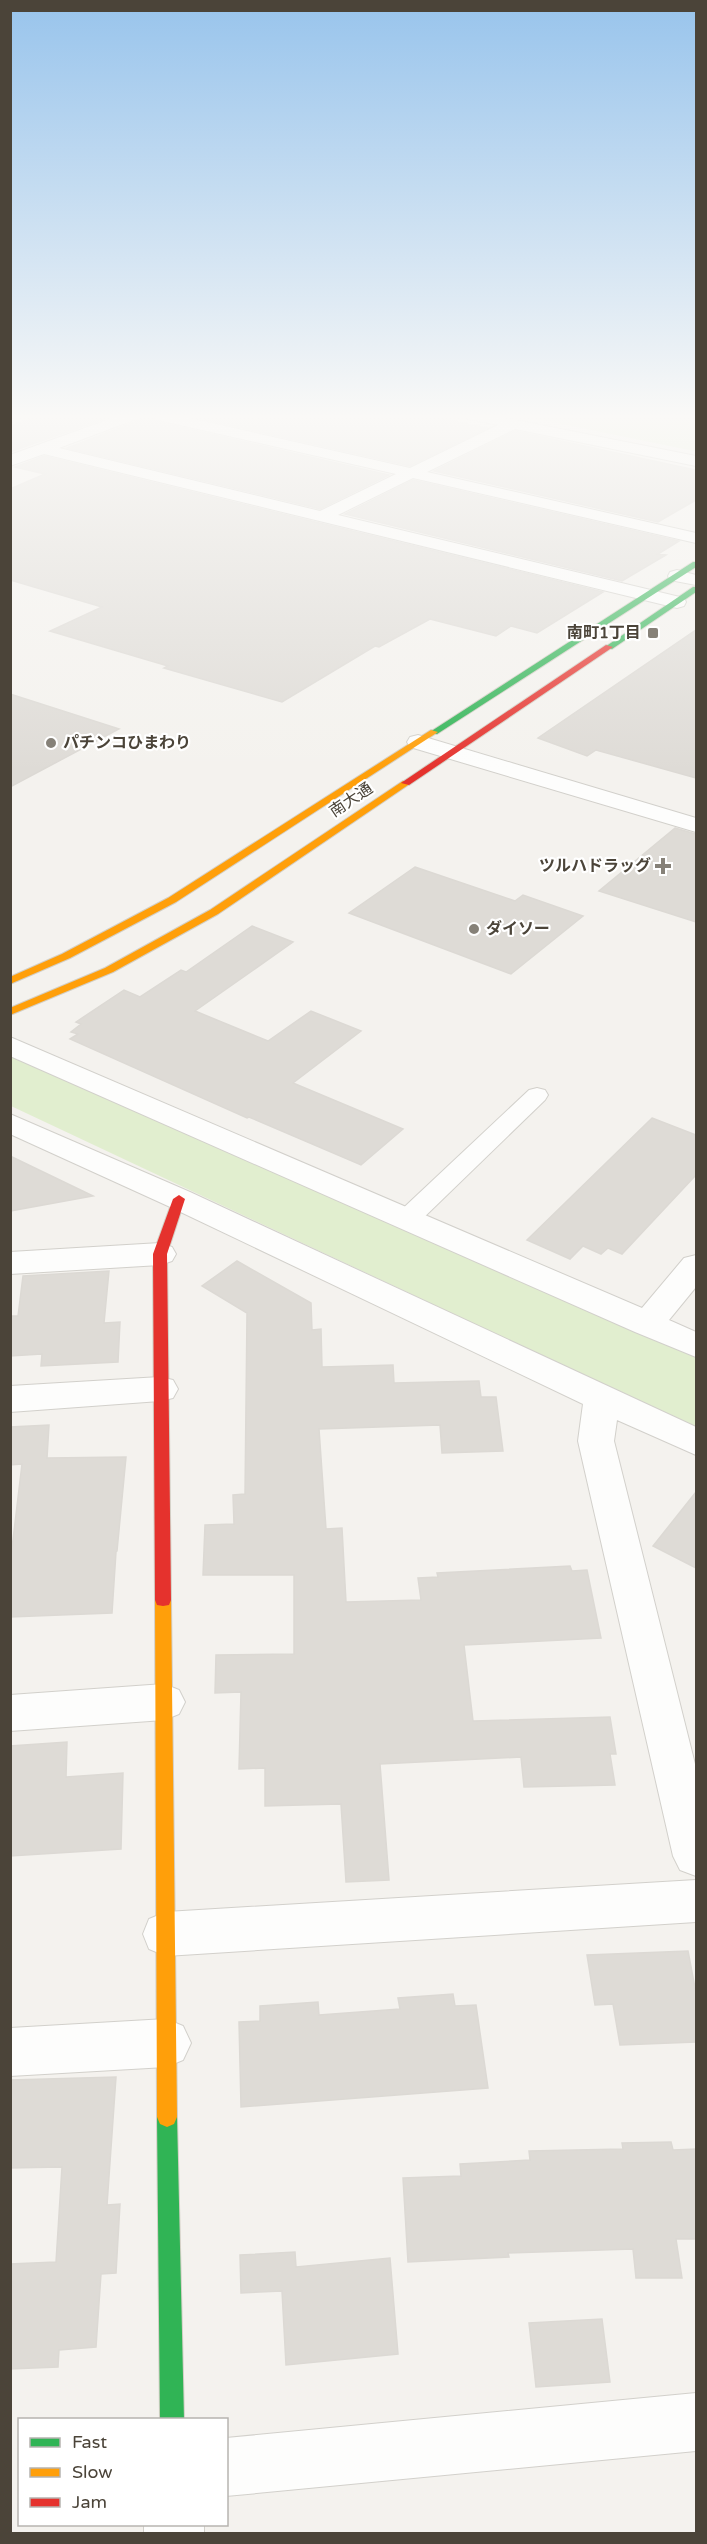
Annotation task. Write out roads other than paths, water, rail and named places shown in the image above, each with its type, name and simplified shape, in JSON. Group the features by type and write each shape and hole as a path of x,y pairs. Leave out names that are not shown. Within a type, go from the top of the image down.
{"street":[{"path":"395,534 677,602"},
{"path":"677,534 696,538"},
{"name":"南大通","path":"10,981 66,956 172,900 696,564"},
{"path":"677,576 696,580"},
{"name":"南大通","path":"10,1012 109,970 214,912 696,589"},
{"path":"418,742 696,825"},
{"path":"10,1045 696,1345"},
{"path":"10,1123 179,1199 696,1442"},
{"path":"172,2418 166,2043 160,1254 179,1199"},
{"path":"10,1263 160,1254"},
{"path":"647,1324 696,1266"},
{"path":"10,1399 160,1389"},
{"path":"602,1397 596,1442 696,1856"},
{"path":"10,1713 164,1702"},
{"path":"166,1934 696,1901"},
{"path":"10,2052 166,2043"},
{"path":"228,2467 696,2422"}],"lane":[{"path":"407,1219 537,1095"}],"place":[{"name":"南町1丁目","path":"653,633"},
{"name":"パチンコひまわり","path":"51,743"},
{"name":"ツルハドラッグ","path":"663,866"},
{"name":"ダイソー","path":"474,929"}]}
